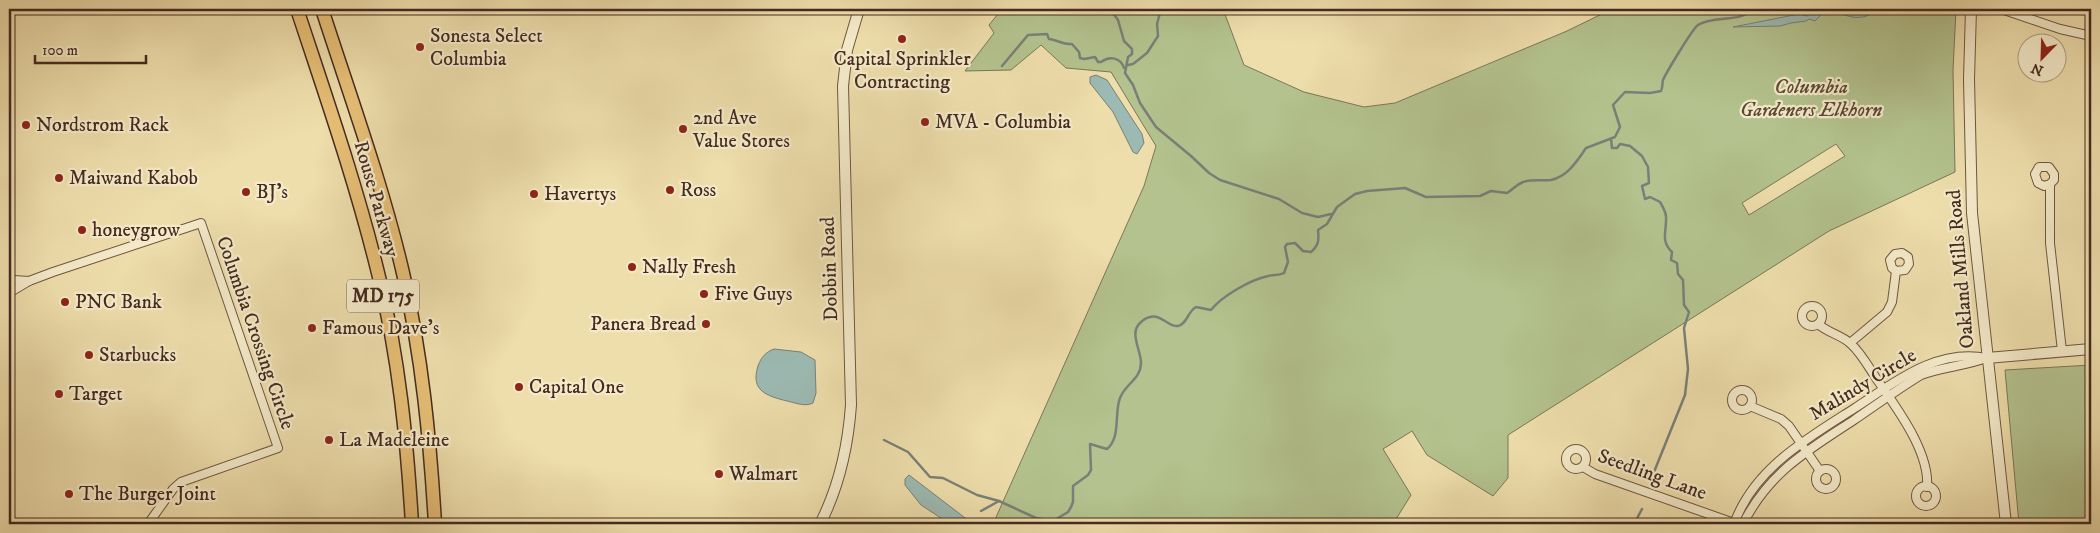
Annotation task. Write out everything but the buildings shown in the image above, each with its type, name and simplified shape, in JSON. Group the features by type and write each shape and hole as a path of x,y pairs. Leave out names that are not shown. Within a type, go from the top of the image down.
{"main road":[{"path":"292,9 318,76"},
{"name":"Rouse Parkway","path":"297,9 371,245 389,321 405,427 412,524"},
{"name":"Rouse Parkway","path":"322,9 382,197 402,272 418,351 428,423 436,524"},
{"path":"330,9 346,84"},
{"path":"428,423 440,524"}],"street":[{"name":"Dobbin Road","path":"820,524 840,473 846,451 852,387 843,95 847,50 859,9"},
{"name":"Oakland Mills Road","path":"1972,9 1969,79 1971,194 1986,358 2006,524"},
{"path":"2001,9 2060,29 2091,36"},
{"path":"2050,184 2050,243 2062,351"},
{"name":"Columbia Crossing Circle","path":"9,293 29,281 201,223 278,448 181,482 172,489 148,524"},
{"path":"1850,343 1887,312 1892,302 1896,271"},
{"name":"Columbia Crossing Circle","path":"9,282 14,280 29,281"},
{"path":"1818,324 1828,332 1850,343 1886,393 1905,422 1923,459 1927,486"},
{"path":"1986,358 2091,349"},
{"name":"Malindy Circle","path":"1735,524 1754,488 1765,475 1804,447 1886,393 1931,371 1972,363 1986,358"},
{"path":"1750,406 1781,419 1789,426 1820,471"},
{"name":"Malindy Circle","path":"1743,524 1761,493 1804,447"},
{"name":"Seedling Lane","path":"1583,466 1595,474 1735,524"}],"green space":[{"name":"Columbia Gardeners Elkhorn","path":"1002,9 1223,9 1244,65 1304,92 1364,107 1395,103 1567,31 1612,9 1956,9 1953,70 1955,172 1829,231 1508,435 1508,478 1493,496 1427,455 1412,431 1383,449 1411,495 1393,524 993,524 1144,186 1156,146 1111,72 1066,68 1041,45 1011,70 965,71 994,33 989,25","holes":["1836,144 1845,156 1749,215 1742,203"]},
{"path":"2091,365 2091,524 2019,524 2005,370"}],"water":[{"path":"1817,9 1858,9 1858,11 1868,12 1869,15 1853,17 1826,10 1815,21 1809,19 1780,26 1733,27 1799,14 1807,16"},
{"path":"1096,75 1107,80 1142,134 1144,143 1137,154 1133,152 1113,112 1090,83 1090,77"},
{"path":"774,349 801,352 815,360 816,393 813,403 797,404 767,394 758,387 756,374 759,363 764,355"},
{"path":"909,475 973,524 950,524 921,505 905,485 905,479"}],"waterway":[{"path":"1110,9 1118,20 1124,41 1132,49 1132,54 1128,57 1125,73 1133,85 1140,103 1156,127 1209,173 1220,180 1279,199 1302,213 1318,217 1331,214"},
{"path":"1128,65 1133,64 1147,53 1158,36 1157,24 1161,9"},
{"path":"1732,9 1745,14"},
{"path":"1048,524 1068,512 1073,502 1073,486 1088,475 1091,470 1090,444 1107,449 1114,438 1120,398 1140,369 1141,358 1135,337 1137,327 1146,318 1157,317 1174,326 1178,326 1183,323 1196,307 1211,310 1222,299 1245,285 1270,275 1284,273 1288,262 1285,247 1287,244 1295,243 1303,251 1311,252 1318,242 1318,230 1327,224 1337,207 1355,194 1367,191 1405,188 1426,197 1480,196 1491,191 1507,193 1518,184 1526,181 1557,178 1571,167 1586,148 1615,137 1620,127 1613,105 1625,92 1650,93 1661,91 1665,76 1698,25 1712,20 1742,16 1753,9"},
{"path":"1002,66 1028,35 1047,34 1049,39 1072,44 1079,52 1080,58 1095,57 1098,62 1111,58 1118,60 1124,68"},
{"path":"1611,139 1612,148 1617,148 1620,144 1630,146 1642,156 1648,167 1649,183 1642,186 1645,199 1650,197 1660,202 1665,211 1665,240 1672,252 1671,260 1677,263 1678,274 1683,280 1684,305 1689,312 1684,328 1688,369 1685,395 1652,477"},
{"path":"884,440 908,452 930,477 943,478 977,495 999,501 1036,518 1054,521"},
{"path":"981,511 999,501"},
{"path":"1634,524 1642,509"}],"place":[{"name":"Capital Sprinkler Contracting","path":"902,39"},
{"name":"Sonesta Select Columbia","path":"420,47"},
{"name":"MVA - Columbia","path":"925,122"},
{"name":"Nordstrom Rack","path":"26,125"},
{"name":"2nd Ave Value Stores","path":"683,129"},
{"name":"Maiwand Kabob","path":"59,178"},
{"name":"Ross","path":"670,190"},
{"name":"BJ's","path":"246,192"},
{"name":"Havertys","path":"534,194"},
{"name":"honeygrow","path":"82,230"},
{"name":"Nally Fresh","path":"632,267"},
{"name":"Five Guys","path":"704,294"},
{"name":"PNC Bank","path":"65,302"},
{"name":"Panera Bread","path":"706,324"},
{"name":"Famous Dave's","path":"312,328"},
{"name":"Starbucks","path":"89,355"},
{"name":"Capital One","path":"519,387"},
{"name":"Target","path":"59,394"},
{"name":"La Madeleine","path":"329,440"},
{"name":"Walmart","path":"719,474"},
{"name":"The Burger Joint","path":"69,494"}]}
